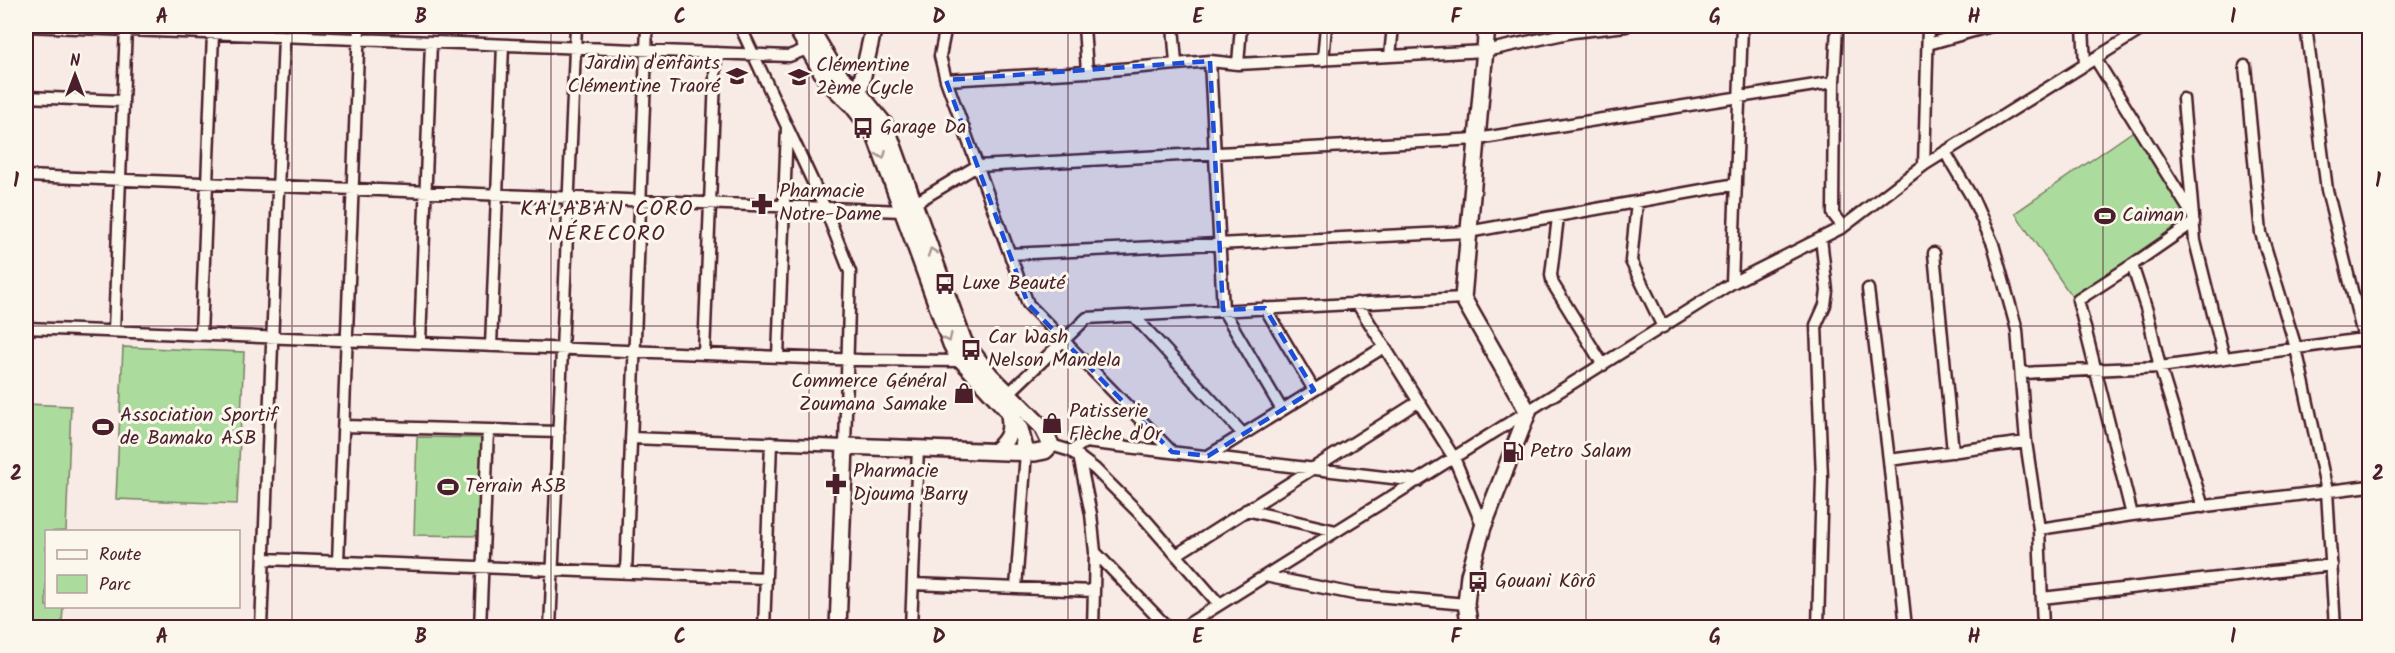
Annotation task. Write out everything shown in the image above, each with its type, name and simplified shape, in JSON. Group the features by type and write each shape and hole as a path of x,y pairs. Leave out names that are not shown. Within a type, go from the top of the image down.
{"street":[{"path":"26,26 179,29 213,34 753,55 789,56 807,49"},
{"path":"338,562 359,26"},
{"path":"550,627 576,26"},
{"path":"626,573 647,26"},
{"path":"740,26 825,208 850,272 849,360 838,627"},
{"path":"795,26 827,81 855,99"},
{"path":"809,26 855,99 876,138 908,207 964,342 1008,394 1042,427 1051,445 1075,454 1095,469 1144,518 1219,604"},
{"path":"855,99 874,26"},
{"path":"946,26 940,56 945,80 1028,304 1172,452"},
{"path":"1084,26 1087,72"},
{"path":"1173,26 1176,63"},
{"path":"1238,64 1242,26"},
{"path":"1323,60 1326,26"},
{"path":"1390,56 1393,26"},
{"path":"1487,26 1462,298 1527,412"},
{"path":"945,80 1087,72 1210,61 1238,64 1485,51 1574,29 1626,26"},
{"path":"1732,283 1742,26"},
{"path":"1837,26 1834,82 1833,214 1843,227"},
{"path":"1924,165 1928,26"},
{"path":"1928,44 1991,26"},
{"path":"2083,26 2085,65"},
{"path":"1182,627 1732,283 1843,227 1924,165 2147,26"},
{"path":"2306,26 2327,190 2366,339 2370,363"},
{"path":"114,332 126,28"},
{"path":"201,335 213,34"},
{"path":"261,627 284,37"},
{"path":"420,343 432,42"},
{"path":"491,346 503,45"},
{"path":"704,354 716,53"},
{"path":"2095,58 2194,220"},
{"path":"1210,61 1224,310 1282,410"},
{"path":"2245,66 2261,234 2296,348 2327,491 2333,627"},
{"path":"26,176 825,208 908,207 977,166 1477,139 1834,82"},
{"path":"26,97 123,101"},
{"path":"2184,99 2198,257 2224,358"},
{"path":"778,357 787,124"},
{"path":"1945,152 1973,199 1993,244 2017,330 2026,442 2039,528 2043,627"},
{"path":"1010,254 1468,232 1736,184"},
{"path":"1638,202 1630,261 1663,327"},
{"path":"908,207 944,329 956,354 1009,412 1020,429 1026,452 1016,588"},
{"path":"1558,217 1551,275 1553,284 1604,365"},
{"path":"2132,515 2078,300 2132,265 2194,220"},
{"path":"1818,627 1822,478 1816,325 1825,305 1827,291 1821,238"},
{"path":"1934,253 1953,452"},
{"path":"2132,265 2147,311 2160,367 2203,507"},
{"path":"1868,289 1906,627"},
{"path":"1008,394 1087,318 1462,298"},
{"path":"1357,303 1454,458 1483,527"},
{"path":"1265,308 1314,390"},
{"path":"1134,315 1243,434"},
{"path":"26,328 849,360 961,361"},
{"path":"2022,373 2160,367 2366,339"},
{"path":"1208,456 1384,347"},
{"path":"1176,555 1418,402"},
{"path":"995,451 1008,436 1011,428 1009,412"},
{"path":"1470,627 1466,604 1469,575 1483,527 1527,412"},
{"path":"344,426 559,432"},
{"path":"480,627 488,430"},
{"path":"631,438 1026,452 1045,451 1051,445"},
{"path":"1075,454 1084,442 1418,481"},
{"path":"1889,460 2026,442"},
{"path":"764,627 771,443"},
{"path":"911,627 918,448"},
{"path":"1075,454 1091,514 1095,552 1093,627"},
{"path":"2039,528 2370,486"},
{"path":"1246,510 1336,531"},
{"path":"1095,552 1168,627"},
{"path":"264,559 766,578"},
{"path":"2042,598 2331,565"},
{"path":"1265,576 1354,594 1466,604"},
{"path":"913,584 1094,591"}],"highlighted area":[{"path":"1210,61 1223,310 1265,308 1314,390 1208,456 1172,452 1028,304 946,80"}],"green space":[{"name":"Caiman","path":"2135,130 2194,217 2074,300 2015,213"},
{"path":"123,347 244,352 237,504 116,499"},
{"path":"26,404 71,406 66,530 45,530 45,608 63,608 62,624 26,623"},
{"name":"Terrain ASB","path":"417,437 482,438 480,536 414,535"}],"place":[{"name":"Jardin d'enfants Clémentine Traoré","path":"737,76"},
{"name":"Clémentine 2ème Cycle","path":"799,77"},
{"name":"Garage Da","path":"863,128"},
{"name":"Pharmacie Notre-Dame","path":"762,204"},
{"name":"Caiman","path":"2105,216"},
{"name":"Luxe Beauté","path":"945,284"},
{"name":"Car Wash Nelson Mandela","path":"971,350"},
{"name":"Commerce Général Zoumana Samake","path":"964,393"},
{"name":"Patisserie Flèche d'Or","path":"1052,423"},
{"name":"Association Sportif de Bamako ASB","path":"103,427"},
{"name":"Petro Salam","path":"1513,452"},
{"name":"Pharmacie Djouma Barry","path":"836,484"},
{"name":"Terrain ASB","path":"448,487"},
{"name":"Gouani Kôrô","path":"1478,582"}],"district":[{"name":"KALABAN CORO NÉRECORO","path":"607,222"}]}
